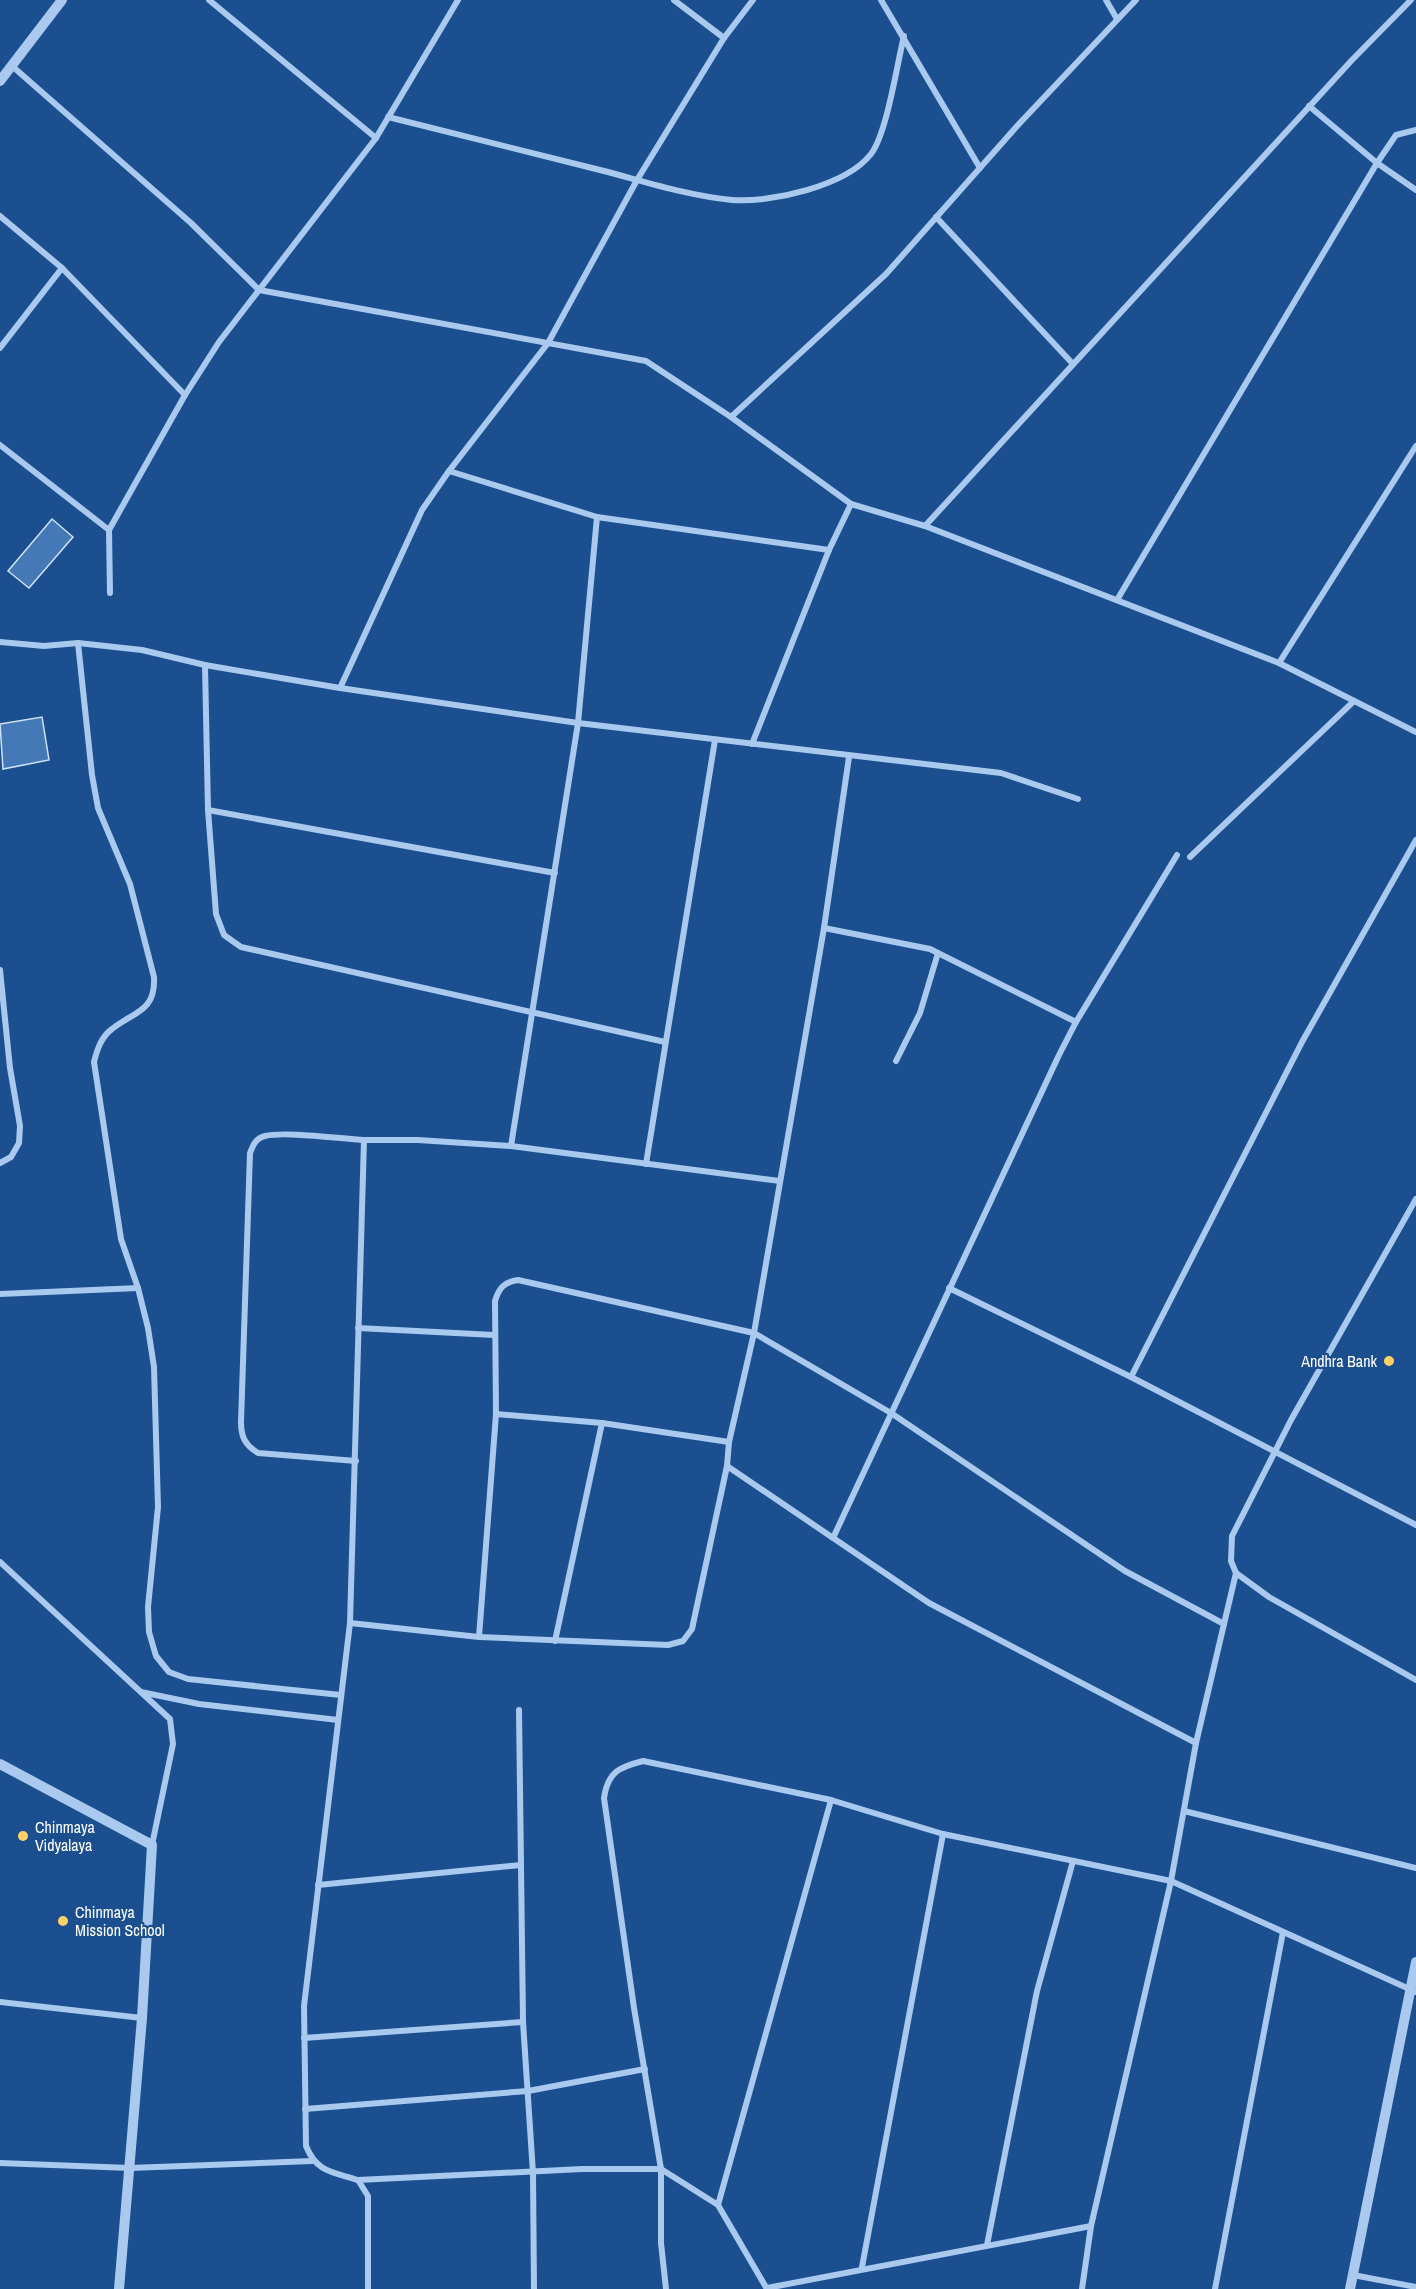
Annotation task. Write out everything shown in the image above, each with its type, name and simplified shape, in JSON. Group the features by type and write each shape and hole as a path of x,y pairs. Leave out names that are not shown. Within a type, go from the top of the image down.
{"street":[{"path":"0,81 62,0"},
{"path":"209,0 376,138"},
{"path":"110,593 109,530 185,395 219,342 376,138 458,0"},
{"path":"674,0 724,38"},
{"path":"340,687 422,510 448,471 548,344 636,180 724,38 753,0"},
{"path":"880,0 904,36 980,168"},
{"path":"1106,0 1117,19"},
{"path":"731,417 886,274 980,168 1136,0"},
{"path":"925,526 1309,106 1411,0"},
{"path":"388,117 681,191 734,200 767,199 795,192 844,174 859,166 872,153 880,134 904,36"},
{"path":"12,66 191,224 259,290 548,344 622,354 646,361 731,417 851,504 925,526 1279,663 1416,732"},
{"path":"1309,106 1377,163 1416,190"},
{"path":"1117,600 1377,163 1396,135 1416,130"},
{"path":"0,216 62,268 185,395"},
{"path":"936,217 1073,364"},
{"path":"0,348 62,268"},
{"path":"0,445 109,530"},
{"path":"1279,663 1416,446"},
{"path":"448,471 597,517 830,550"},
{"path":"752,744 830,550 851,504"},
{"path":"511,1146 578,723 597,517"},
{"path":"0,642 44,646 78,643 142,650 205,664 340,687 578,723 849,757 1001,773 1078,799"},
{"path":"78,643 92,776 98,808 117,859 130,884 155,988 148,1004 136,1016 111,1029 98,1046 94,1062 122,1239 138,1288 148,1328 154,1367 158,1508 148,1608 149,1632 156,1656 169,1672 188,1679 341,1695"},
{"path":"205,664 208,810 216,914 224,935 241,947 665,1042"},
{"path":"1190,857 1354,701"},
{"path":"646,1164 715,740"},
{"path":"350,1623 479,1637 668,1645 683,1641 692,1629 727,1466 729,1442 754,1334 824,928 849,757"},
{"path":"208,810 555,873"},
{"path":"1131,1377 1302,1042 1416,840"},
{"path":"833,1538 1076,1022 1177,855"},
{"path":"824,928 911,944 938,953 1076,1022"},
{"path":"896,1061 920,1012 938,953"},
{"path":"0,970 10,1068 20,1126 19,1143 11,1156 0,1163"},
{"path":"356,1461 258,1453 248,1447 241,1436 250,1153 255,1142 264,1136 418,1140 511,1146 780,1181"},
{"path":"364,1140 350,1623 304,2006 306,2146 312,2161 322,2169 358,2180 582,2169 661,2169 718,2205 767,2288 1091,2226"},
{"path":"1416,1199 1275,1451 1232,1536 1231,1562 1236,1573 1269,1597 1416,1680"},
{"path":"479,1637 496,1414 495,1301 499,1288 509,1281 518,1280 754,1334 891,1413 1125,1572 1224,1624"},
{"path":"0,1294 138,1288"},
{"path":"949,1288 1131,1377 1416,1525"},
{"path":"358,1328 494,1335"},
{"path":"496,1414 602,1423 729,1442"},
{"path":"555,1641 602,1423"},
{"path":"727,1466 929,1603 1196,1743"},
{"path":"0,1562 170,1719 173,1731 173,1744 152,1845 142,2018 119,2289"},
{"path":"1082,2289 1091,2226 1171,1881 1196,1743 1236,1573"},
{"path":"140,1692 199,1704 338,1720"},
{"path":"519,1710 523,2022 533,2173 534,2289"},
{"path":"666,2289 661,2243 661,2169 605,1808 606,1787 618,1767 644,1761 831,1800 943,1834 1171,1881 1413,1991"},
{"path":"0,1764 152,1845"},
{"path":"718,2205 831,1800"},
{"path":"1184,1811 1416,1868"},
{"path":"862,2268 943,1834"},
{"path":"987,2245 1037,1991 1073,1861"},
{"path":"318,1885 521,1865"},
{"path":"1215,2289 1283,1932"},
{"path":"1350,2289 1413,1991 1416,1962"},
{"path":"0,2002 142,2018"},
{"path":"304,2038 523,2022"},
{"path":"305,2109 528,2091 645,2069"},
{"path":"0,2163 130,2168 312,2161"},
{"path":"358,2180 368,2196 368,2289"},
{"path":"1353,2275 1416,2287"}],"building":[{"path":"52,519 73,537 29,588 8,571"},
{"path":"42,717 49,760 3,769 0,724"}],"place":[{"name":"Andhra Bank","path":"1389,1361"},
{"name":"Chinmaya Vidyalaya","path":"23,1836"},
{"name":"Chinmaya Mission School","path":"63,1921"}]}
